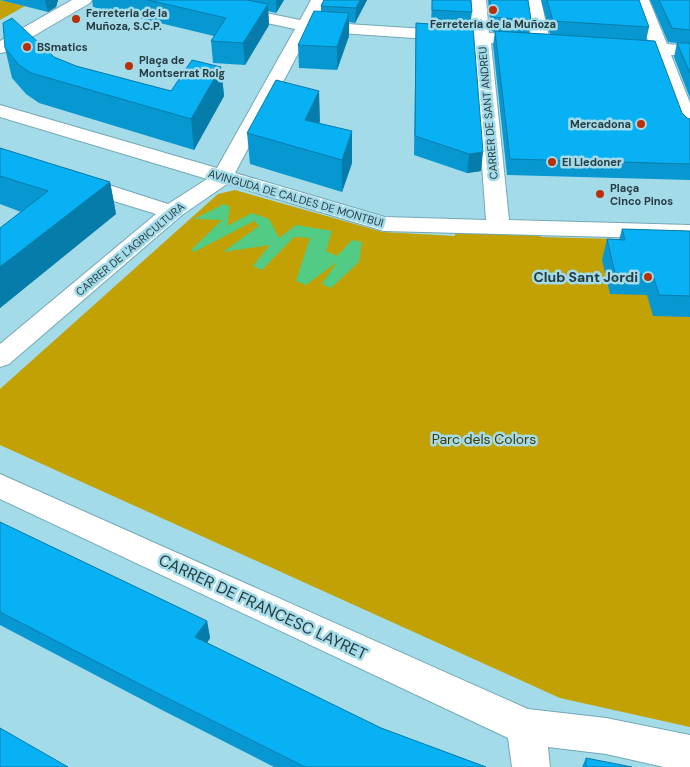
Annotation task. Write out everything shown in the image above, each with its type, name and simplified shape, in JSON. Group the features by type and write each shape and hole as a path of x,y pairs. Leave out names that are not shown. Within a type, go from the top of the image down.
{"street":[{"path":"0,31 57,0"},
{"path":"0,48 84,0"},
{"path":"182,0 304,26 559,43"},
{"name":"CARRER DE L'AGRICULTURA","path":"0,358 172,212 222,178 319,0"},
{"name":"CARRER DE SANT ANDREU","path":"478,0 498,226"},
{"path":"533,0 541,42"},
{"path":"641,0 690,128"},
{"path":"605,46 690,51"},
{"name":"AVINGUDA DE CALDES DE MONTBUI","path":"0,111 222,178 384,224 690,232"},
{"path":"56,176 172,212"},
{"name":"CARRER DE FRANCESC LAYRET","path":"0,486 526,727 606,736 690,754"},
{"path":"526,727 531,767"}],"green space":[{"path":"0,0 25,6 0,20"},
{"name":"Parc dels Colors","path":"235,190 383,232 455,236 455,230 539,232 541,237 690,241 690,727 560,698 0,445 0,389 218,194"}],"shaded area":[{"path":"224,204 230,207 227,226 252,213 269,219 279,238 296,225 332,231 326,251 337,256 352,240 362,242 359,262 331,288 322,284 337,262 306,285 296,281 310,238 294,237 262,270 253,266 270,245 223,252 259,226 254,221 194,252 191,250 222,220 194,219"}],"building":[{"path":"148,0 247,0 268,4 243,43 211,41 226,18"},
{"path":"324,0 360,0 356,8 321,6"},
{"path":"432,0 471,0 472,12 432,10"},
{"path":"490,0 528,0 531,20 492,17"},
{"path":"547,0 639,0 649,27 553,21"},
{"path":"659,0 690,0 690,30 672,28"},
{"path":"314,11 349,13 337,47 298,45"},
{"path":"12,18 54,57 76,66 171,91 192,60 221,67 191,119 31,73 19,65 5,48 3,23"},
{"path":"416,23 473,27 483,152 469,154 415,136"},
{"path":"495,31 655,41 682,113 690,119 690,164 510,159"},
{"path":"677,43 690,43 690,73"},
{"path":"276,80 319,91 305,120 352,131 342,160 247,133"},
{"path":"0,148 110,182 0,267 0,228 48,191 0,176"},
{"path":"622,229 690,231 690,296 659,295 653,275 615,273 607,239 625,240"},
{"path":"0,522 207,621 195,637 381,728 486,767 305,767 155,692 0,612"},
{"path":"0,728 68,767 0,767"},
{"path":"586,758 632,767 586,767"}],"place":[{"name":"Ferreteria de la Muñoza","path":"493,10"},
{"name":"Ferreteria de la Muñoza, S.C.P.","path":"76,19"},
{"name":"BSmatics","path":"27,47"},
{"name":"Plaça de Montserrat Roig","path":"129,66"},
{"name":"Mercadona","path":"641,124"},
{"name":"El Lledoner","path":"552,162"},
{"name":"Plaça Cinco Pinos","path":"600,194"},
{"name":"Club Sant Jordi","path":"648,277"}]}
